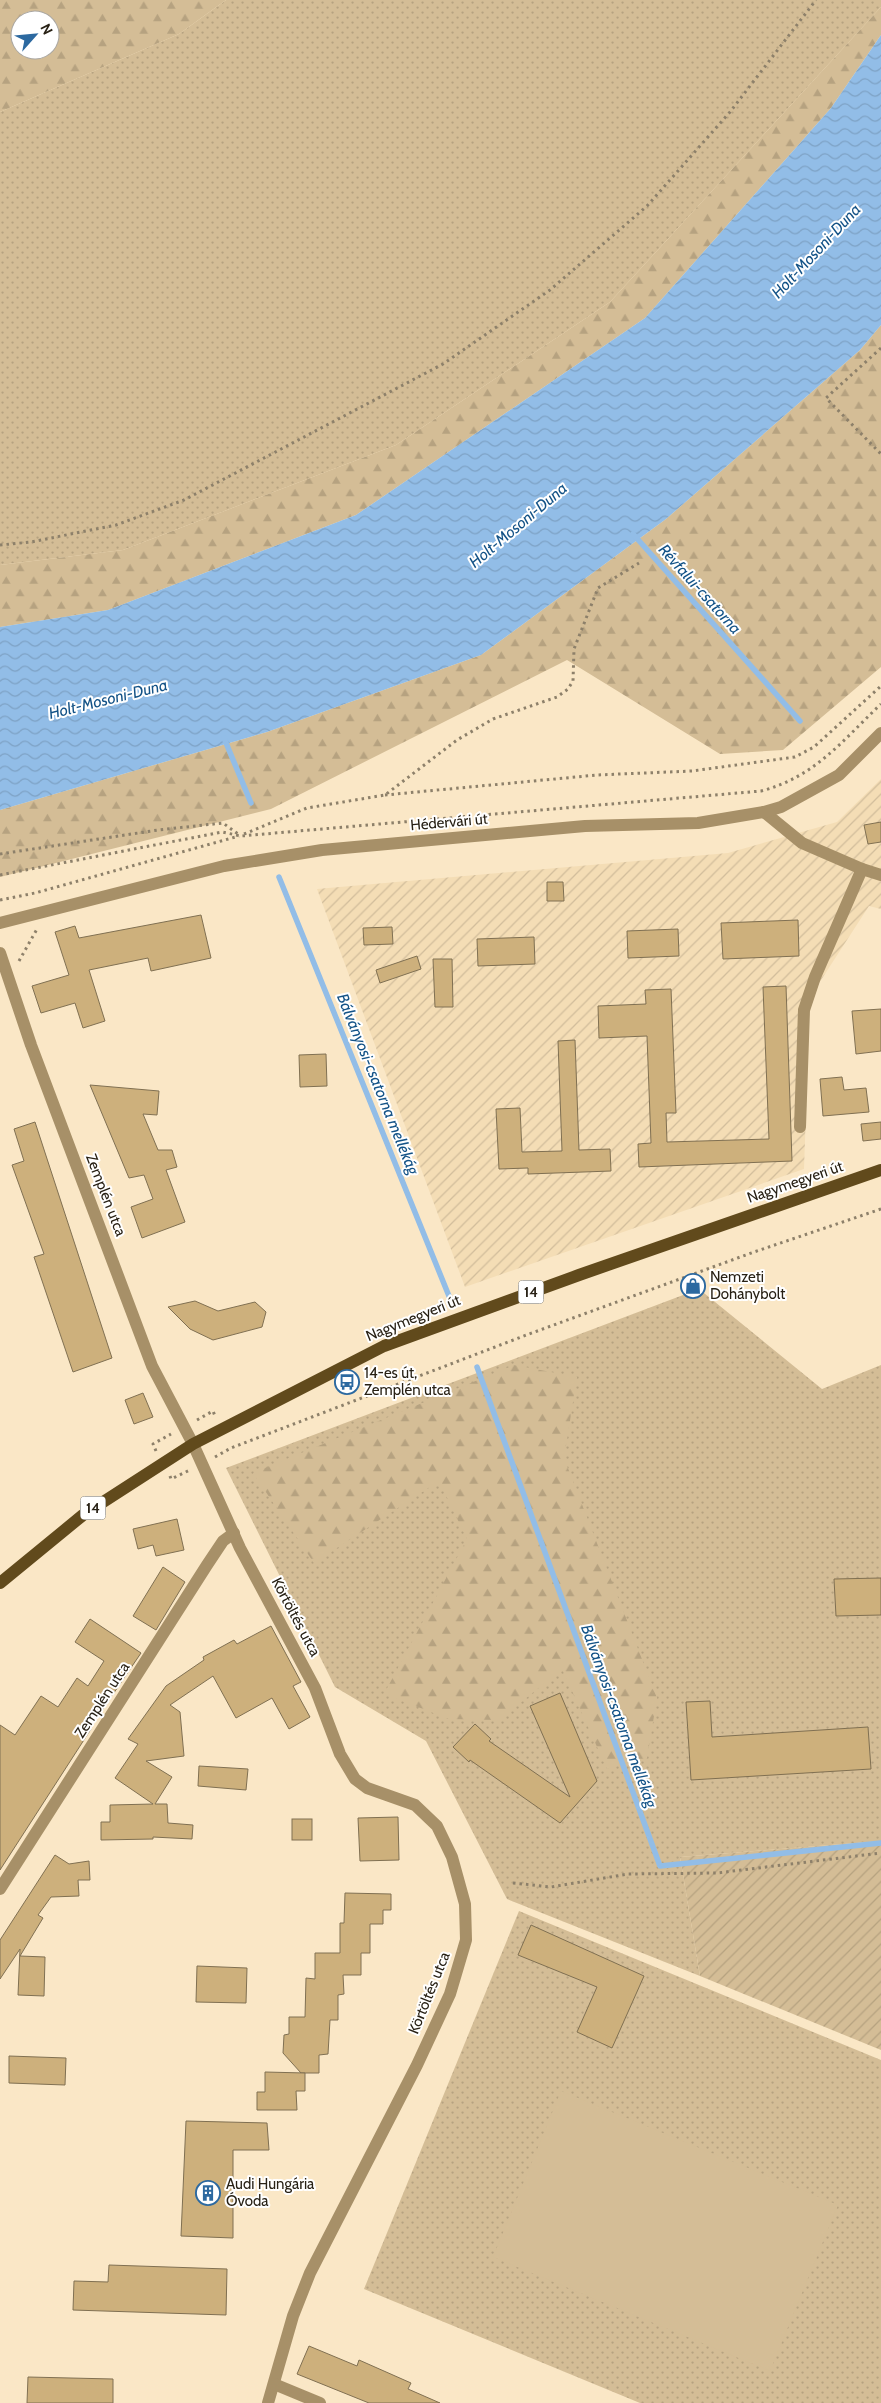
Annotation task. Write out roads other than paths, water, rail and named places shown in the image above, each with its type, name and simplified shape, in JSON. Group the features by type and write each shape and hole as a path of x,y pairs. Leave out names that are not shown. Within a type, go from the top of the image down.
{"main road":[{"name":"Nagymegyeri út","path":"0,1583 83,1515 193,1444 384,1346 479,1310 881,1170"}],"street":[{"name":"Hédervári út","path":"0,922 224,866 322,850 585,826 698,823 764,812 781,807 839,775 881,733"},
{"path":"764,812 802,843 862,870 881,875"},
{"path":"800,1127 804,1010 815,978 862,870"},
{"name":"Zemplén utca","path":"0,953 5,982 152,1366 193,1444"},
{"name":"Körtöltés utca","path":"193,1444 234,1533 315,1688 334,1740 347,1767 355,1778 367,1788 415,1805 437,1826 452,1857 465,1904 466,1916 466,1940 450,1994 310,2273 293,2316 268,2403"},
{"name":"Zemplén utca","path":"0,1889 207,1565 223,1541 234,1533"},
{"path":"274,2384 320,2403"}],"water":[{"name":"Holt-Mosoni-Duna","path":"881,35 881,325 860,350 666,519 481,655 267,732 0,810 0,627 108,610 356,515 645,318 831,108"}],"waterway":[{"name":"Révfalui-csatorna","path":"633,534 800,721"},
{"name":"Bálványosi-csatorna mellékág","path":"224,738 251,803"},
{"name":"Bálványosi-csatorna mellékág","path":"279,877 451,1301"},
{"name":"Bálványosi-csatorna mellékág","path":"477,1367 660,1866 881,1843"}],"place":[{"name":"Nemzeti Dohánybolt","path":"693,1286"},
{"name":"14-es út, Zemplén utca","path":"347,1382"},
{"name":"Audi Hungária Óvoda","path":"208,2193"}]}
